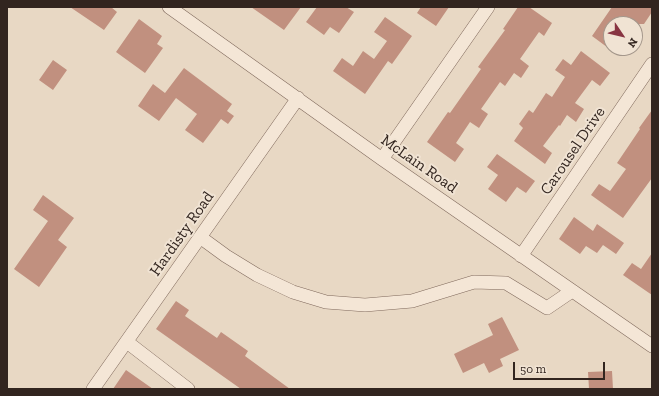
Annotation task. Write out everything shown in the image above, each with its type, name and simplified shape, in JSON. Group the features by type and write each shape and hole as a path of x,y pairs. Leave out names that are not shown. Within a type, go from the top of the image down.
{"street":[{"name":"McLain Road","path":"169,7 382,159 652,346"},
{"path":"382,159 488,7"},
{"name":"Carousel Drive","path":"521,256 652,64"},
{"name":"Hardisty Road","path":"93,389 298,98"},
{"path":"200,237 226,256 257,275 293,292 326,302 365,305 412,301 474,282 506,283 547,308 572,291"},
{"path":"127,342 188,389"}],"building":[{"path":"70,7 111,7 117,12 104,30"},
{"path":"251,7 301,7 284,30"},
{"path":"317,7 346,7 354,12 339,33 330,27 324,35 306,22"},
{"path":"421,7 449,7 436,26 417,13"},
{"path":"518,7 529,7 552,23 544,36 539,32 520,59 529,66 521,78 514,73 505,86 500,82 481,109 488,114 479,128 470,122 456,143 464,149 455,162 427,142 448,112 450,113 481,69 478,67 505,30 503,29"},
{"path":"612,7 652,7 652,12 644,24 643,16 606,16"},
{"path":"385,17 412,36 392,64 388,61 365,94 333,71 342,58 353,66 363,51 374,59 387,41 374,32"},
{"path":"139,19 162,36 157,44 163,48 145,73 116,52"},
{"path":"603,20 603,44 592,36"},
{"path":"581,51 610,73 600,86 592,80 575,103 584,109 576,122 567,115 543,146 552,153 545,164 514,141 523,128 519,124 529,110 533,113 546,93 552,97 565,77 555,70 563,59 571,65"},
{"path":"53,60 67,70 53,90 39,80"},
{"path":"184,68 232,104 227,111 234,116 228,124 221,119 203,143 185,130 197,114 176,98 159,121 138,106 153,84 165,93"},
{"path":"652,110 652,178 623,218 591,195 599,184 610,191 626,169 617,163"},
{"path":"497,154 535,181 526,193 517,187 506,202 488,189 498,175 487,167"},
{"path":"43,195 74,218 58,240 67,247 39,287 14,269 48,221 33,210"},
{"path":"574,217 593,231 597,224 624,243 616,254 603,245 597,253 586,246 580,254 559,239"},
{"path":"652,253 652,295 623,275 632,263 641,269"},
{"path":"176,301 189,310 185,316 217,338 221,332 248,351 245,356 290,389 241,389 156,329"},
{"path":"502,317 519,350 500,359 503,366 489,373 484,363 463,373 454,354 493,335 488,324"},
{"path":"126,370 153,389 113,389"},
{"path":"612,371 613,389 589,389 588,372"}]}
